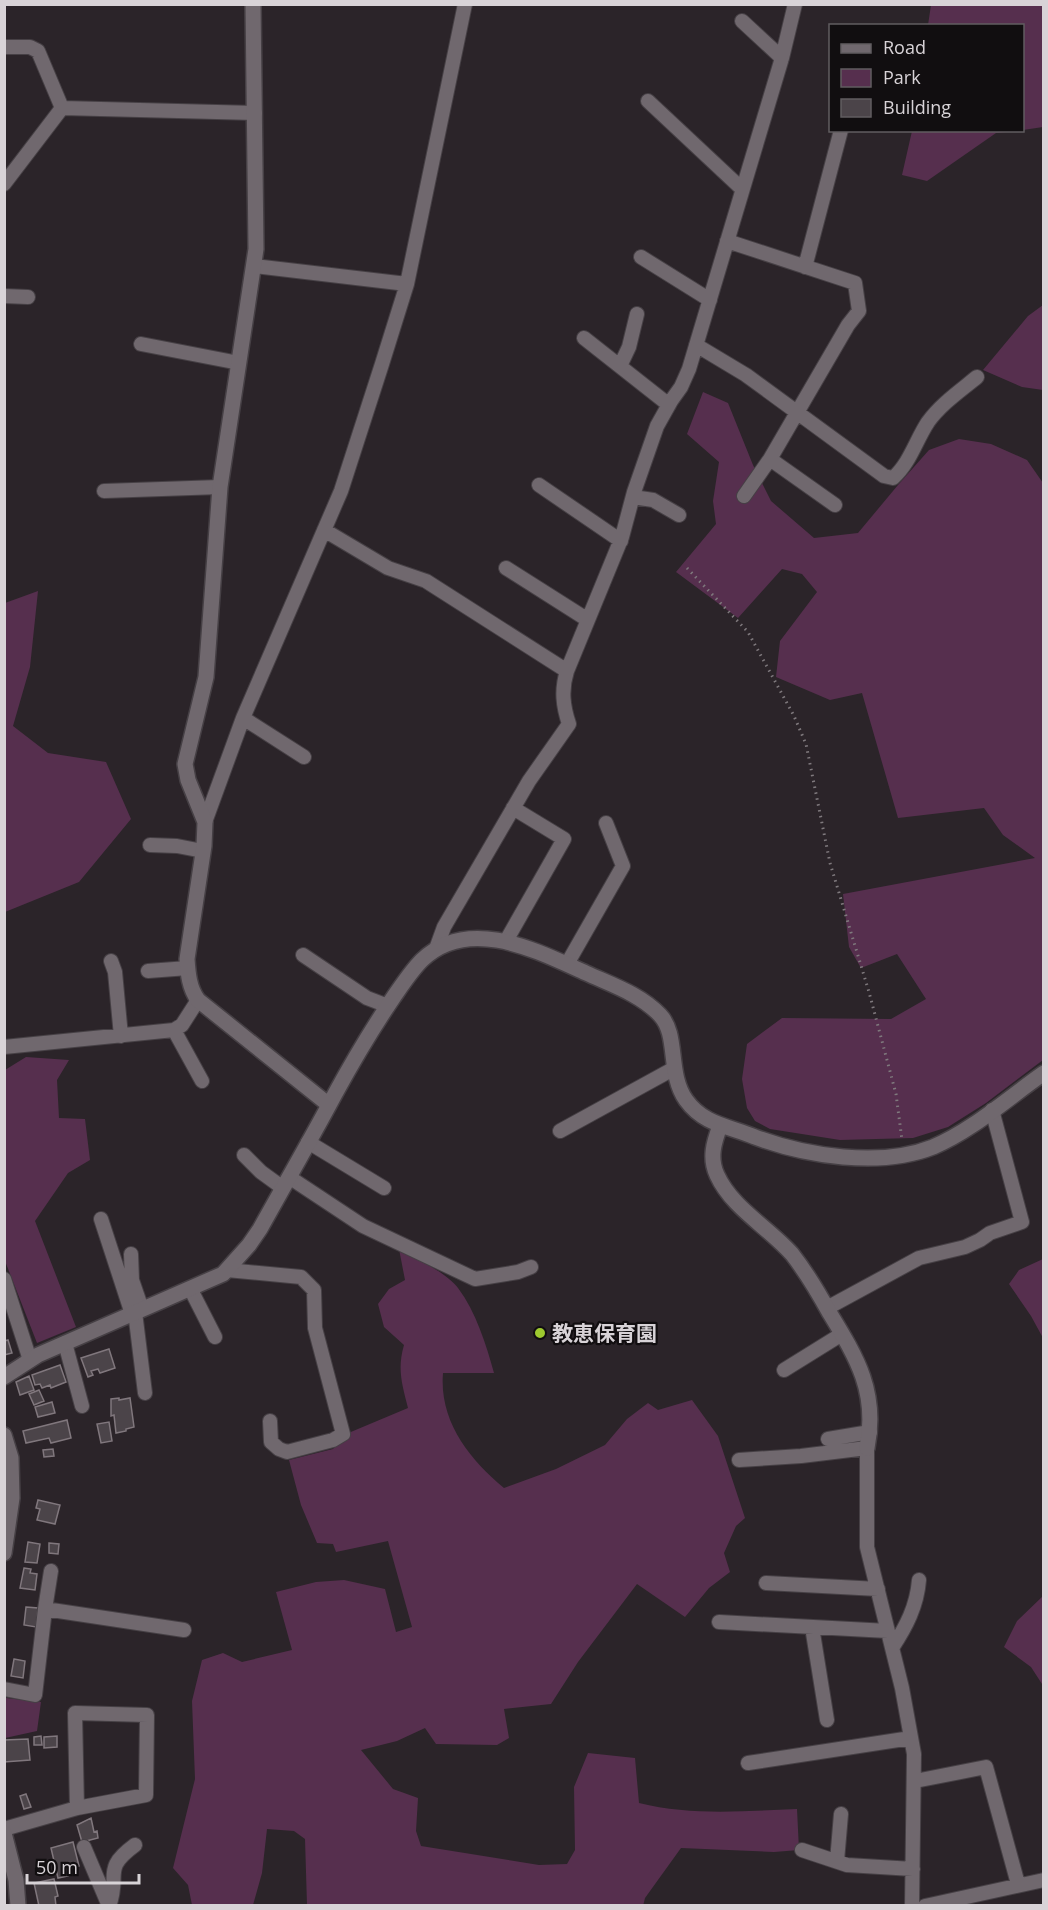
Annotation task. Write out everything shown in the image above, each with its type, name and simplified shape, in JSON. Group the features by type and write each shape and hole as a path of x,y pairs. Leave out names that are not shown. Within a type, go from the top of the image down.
{"street":[{"path":"204,822 188,780 185,764 206,677 220,487 256,249 253,4"},
{"path":"329,1105 198,1000 193,993 188,968 190,937 203,851 204,822 243,718 341,491 406,284 465,4"},
{"path":"436,949 444,927 513,808 569,724 563,706 564,680 621,541 657,426 681,387 696,345 782,58 795,4"},
{"path":"742,21 782,58"},
{"path":"4,47 30,47 38,51 62,108"},
{"path":"648,101 742,189"},
{"path":"62,108 255,112"},
{"path":"4,184 62,108"},
{"path":"805,267 840,132"},
{"path":"727,241 855,283 859,311 848,325 770,459 744,495"},
{"path":"641,257 710,300"},
{"path":"254,266 406,284"},
{"path":"4,296 28,297"},
{"path":"620,366 629,347 637,314"},
{"path":"584,338 669,405"},
{"path":"141,344 239,363"},
{"path":"696,345 746,375 884,476 893,478 902,471 928,422 941,407 977,377"},
{"path":"770,459 835,505"},
{"path":"539,485 621,541"},
{"path":"104,491 220,487"},
{"path":"633,497 653,500 679,514"},
{"path":"324,530 387,568 426,581 567,671"},
{"path":"506,568 588,620"},
{"path":"243,718 304,757"},
{"path":"506,941 564,839 513,808"},
{"path":"567,964 623,866 606,823"},
{"path":"150,845 177,846 203,851"},
{"path":"4,1377 30,1360 65,1343 191,1290 223,1274 254,1237 363,1042 421,961 436,949 452,941 506,941 543,953 634,994 648,1003 663,1018 671,1038 675,1079 686,1100 720,1126 782,1146 832,1157 877,1157 930,1148 955,1136 1044,1073"},
{"path":"303,954 367,998 388,1006"},
{"path":"111,961 115,972 121,1036"},
{"path":"148,971 188,968"},
{"path":"4,1047 174,1030 182,1024 198,1000"},
{"path":"174,1030 202,1081"},
{"path":"560,1131 673,1069"},
{"path":"827,1308 919,1258 965,1246 990,1233 1022,1222 992,1110"},
{"path":"720,1126 714,1143 712,1159 721,1182 727,1192 791,1253 827,1308 858,1361 865,1379 870,1400 870,1432 867,1448 867,1548 902,1688 911,1738 915,1781 912,1905"},
{"path":"308,1142 384,1188"},
{"path":"244,1155 261,1172 286,1183 363,1226 475,1279 531,1268"},
{"path":"101,1219 137,1312"},
{"path":"131,1254 145,1393"},
{"path":"227,1270 301,1277 314,1290 315,1328 343,1434 333,1440 287,1452 271,1442 270,1421"},
{"path":"4,1279 11,1322 30,1360"},
{"path":"191,1290 215,1337"},
{"path":"784,1370 842,1334"},
{"path":"65,1343 82,1406"},
{"path":"828,1439 870,1432"},
{"path":"4,1435 11,1458 4,1553"},
{"path":"739,1460 801,1456 867,1448"},
{"path":"4,1689 35,1695 51,1571"},
{"path":"892,1648 906,1627 918,1594 919,1580"},
{"path":"766,1583 878,1588"},
{"path":"45,1609 184,1630"},
{"path":"719,1622 888,1631"},
{"path":"812,1627 827,1720"},
{"path":"18,1905 16,1880 4,1831 77,1808 146,1795 147,1715 75,1713 77,1808"},
{"path":"748,1763 911,1738"},
{"path":"915,1781 986,1767 1018,1884"},
{"path":"837,1861 841,1814"},
{"path":"84,1847 109,1905 112,1898 114,1865 135,1845"},
{"path":"802,1850 847,1865 913,1869"},
{"path":"925,1905 1044,1880"}],"path":[{"path":"687,568 748,632 794,716 806,744 830,863 870,992 896,1094 903,1154"}],"green space":[{"path":"931,5 1043,5 1043,127 1024,130 1024,24 928,24"},
{"path":"912,132 1006,132 996,133 927,181 902,175"},
{"path":"1043,305 1043,390 1022,387 983,370 1028,316"},
{"path":"703,392 728,403 753,465 771,501 814,538 858,533 929,450 959,439 991,444 1027,460 1043,483 1043,1060 986,1103 948,1127 913,1138 840,1140 770,1129 755,1121 747,1108 742,1079 747,1044 782,1018 891,1019 926,999 897,954 861,968 849,947 843,894 1035,858 1003,835 984,808 898,818 862,693 830,700 776,677 780,641 817,592 802,574 782,569 738,618 676,572 716,524 713,501 719,462 687,434"},
{"path":"38,591 30,667 13,726 48,753 106,762 131,819 79,882 5,912 5,603"},
{"path":"26,1057 69,1060 57,1080 59,1118 85,1119 90,1160 68,1173 35,1221 76,1327 37,1343 5,1261 5,1070"},
{"path":"399,1249 439,1271 453,1282 475,1318 494,1373 443,1373 443,1391 451,1423 459,1438 479,1465 504,1488 556,1469 605,1445 627,1419 648,1403 658,1410 692,1400 718,1436 745,1518 736,1526 724,1553 730,1572 709,1588 685,1617 637,1584 578,1662 551,1704 504,1709 509,1738 497,1745 436,1744 425,1728 397,1741 361,1750 393,1789 418,1798 416,1831 421,1846 539,1865 567,1864 575,1850 574,1787 588,1753 635,1758 639,1803 698,1811 797,1809 799,1850 774,1852 681,1848 645,1898 643,1906 307,1905 305,1839 294,1831 267,1829 262,1873 253,1905 192,1905 188,1885 173,1868 195,1779 192,1701 202,1660 223,1653 242,1662 292,1650 276,1592 316,1582 344,1580 385,1589 396,1632 412,1627 388,1541 336,1552 333,1544 317,1543 301,1505 289,1460 333,1449 346,1434 408,1408 401,1369 404,1345 384,1327 378,1304 389,1289 405,1280"},
{"path":"1043,1259 1043,1338 1009,1284 1019,1270"},
{"path":"1043,1596 1043,1709 1042,1684 1031,1667 1004,1647 1017,1621"},
{"path":"6,1698 41,1702 37,1731 5,1738 4,1700"}],"building":[{"path":"8,1340 12,1353 4,1355 4,1341"},
{"path":"109,1349 115,1368 100,1373 98,1369 91,1371 93,1375 88,1377 81,1358"},
{"path":"60,1365 66,1382 51,1388 50,1385 42,1388 40,1384 35,1385 32,1375"},
{"path":"29,1376 34,1390 20,1395 16,1382"},
{"path":"39,1390 44,1401 34,1405 29,1394"},
{"path":"119,1398 119,1400 130,1398 134,1427 116,1433 114,1415 111,1416 111,1399"},
{"path":"52,1402 55,1413 38,1417 35,1407"},
{"path":"67,1420 71,1438 51,1443 49,1438 26,1443 23,1431"},
{"path":"109,1422 112,1441 101,1443 97,1424"},
{"path":"53,1449 54,1456 44,1457 43,1450"},
{"path":"38,1500 60,1505 55,1524 37,1520 40,1509 36,1508"},
{"path":"28,1542 40,1544 37,1563 25,1562"},
{"path":"49,1543 59,1544 58,1554 49,1553"},
{"path":"24,1568 31,1569 30,1573 37,1574 35,1590 20,1588"},
{"path":"26,1607 38,1608 36,1627 24,1625"},
{"path":"14,1659 25,1661 23,1678 11,1676"},
{"path":"41,1736 42,1745 34,1745 34,1737"},
{"path":"57,1736 57,1747 44,1748 44,1737"},
{"path":"28,1739 30,1760 4,1762 4,1740"},
{"path":"26,1794 31,1807 24,1809 20,1796"},
{"path":"91,1818 98,1838 82,1842 77,1825"},
{"path":"73,1842 79,1866 67,1869 68,1876 58,1878 51,1848"},
{"path":"54,1879 58,1896 55,1897 56,1906 39,1906 34,1883"}],"place":[{"name":"教恵保育園","path":"540,1333"}]}
